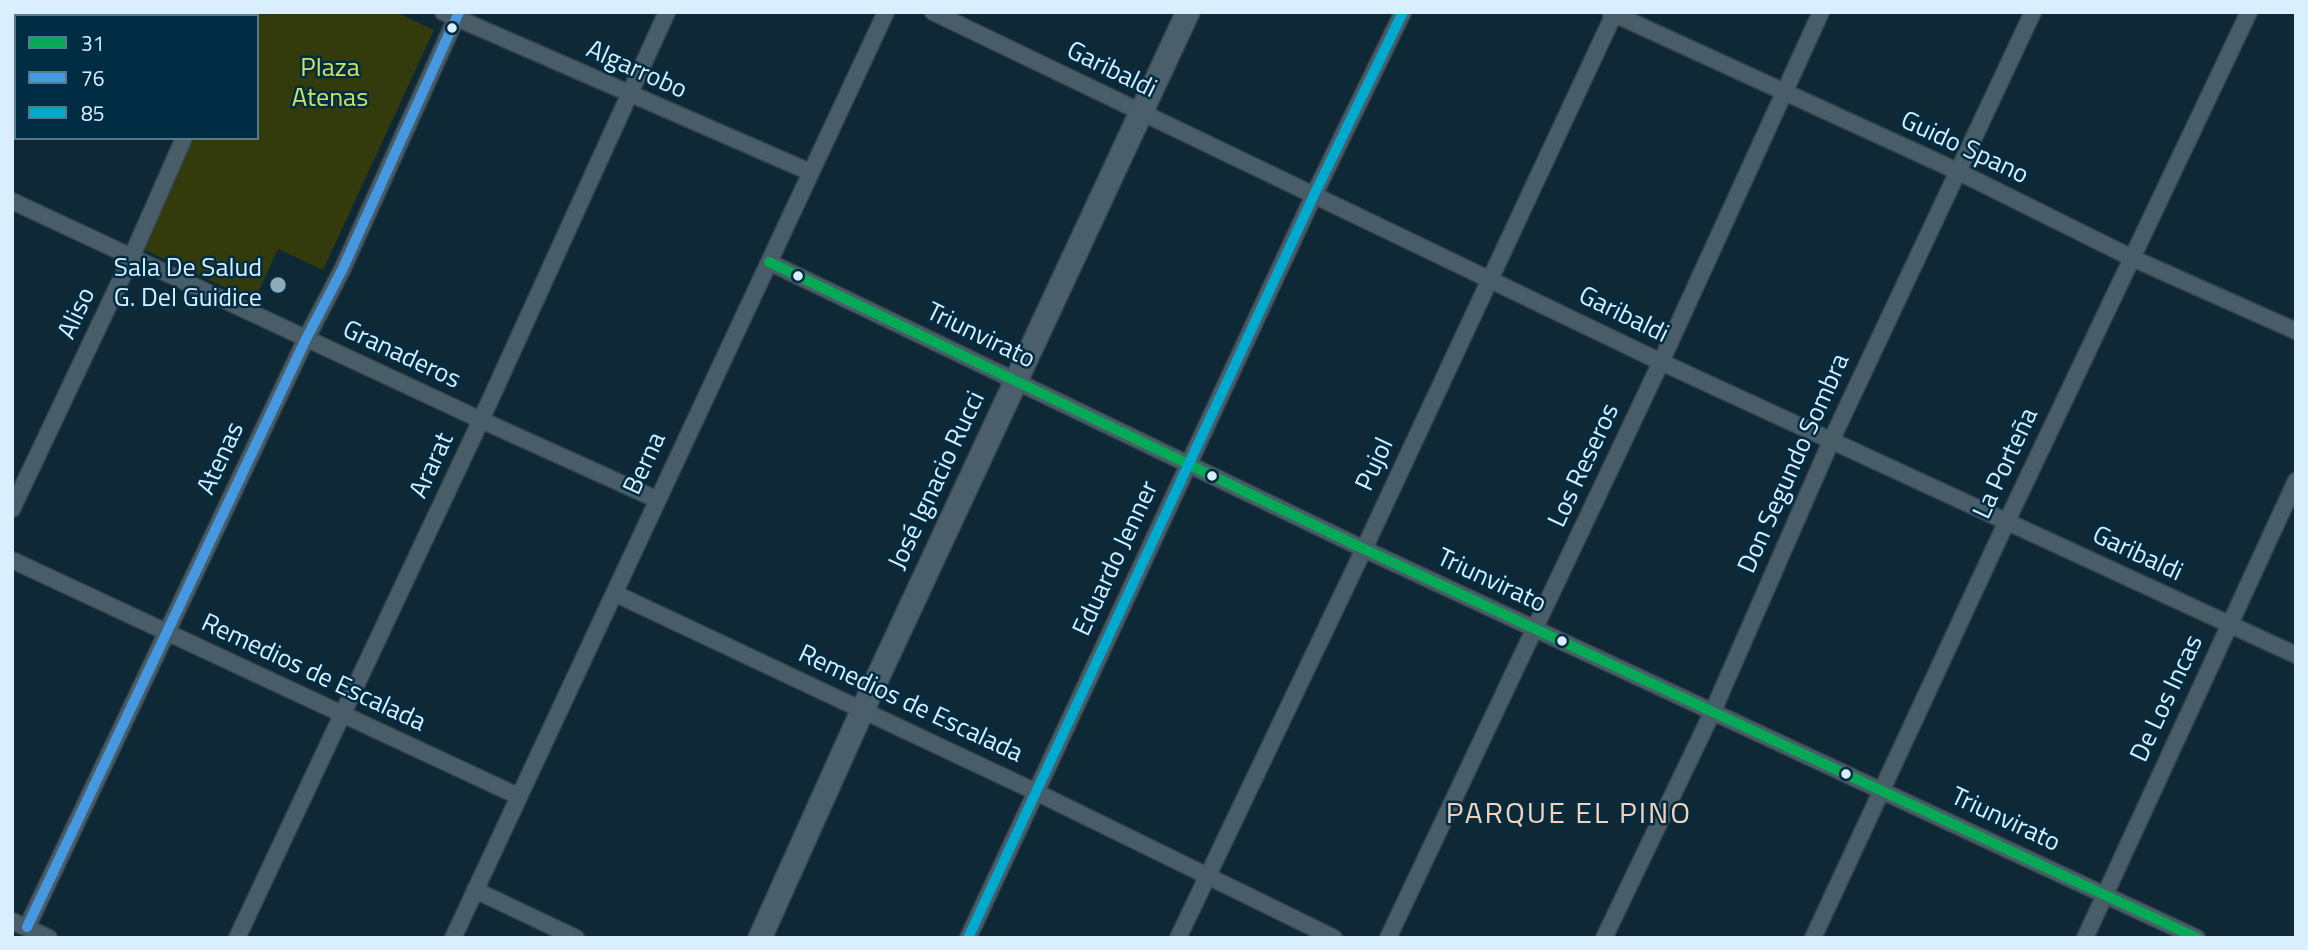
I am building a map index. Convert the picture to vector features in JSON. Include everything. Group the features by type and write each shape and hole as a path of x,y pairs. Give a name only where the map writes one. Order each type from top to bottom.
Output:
{"street":[{"name":"Ararat","path":"237,938 481,420 667,12"},
{"name":"Berna","path":"453,938 886,12"},
{"name":"Garibaldi","path":"933,12 1661,362 2296,655"},
{"name":"José Ignacio Rucci","path":"760,938 863,709 1188,12"},
{"name":"Eduardo Jenner","path":"968,938 1314,195 1403,12"},
{"name":"Los Reseros","path":"1388,938 1661,362 1821,12"},
{"name":"Don Segundo Sombra","path":"1604,938 1713,712 1832,439 2033,12"},
{"name":"La Porteña","path":"1813,938 2007,521 2249,12"},
{"name":"Guido Spano","path":"1613,13 1957,171 2132,258 2296,331"},
{"name":"Pujol","path":"1178,938 1364,549 1613,13"},
{"name":"Algarrobo","path":"453,14 628,94 810,172"},
{"name":"Atenas","path":"20,924 166,633 306,339 343,268 453,14"},
{"name":"Aliso","path":"12,509 132,256 183,140"},
{"name":"Granaderos","path":"12,201 656,499"},
{"name":"Triunvirato","path":"769,262 1364,549 2197,938"},
{"name":"De Los Incas","path":"2085,938 2296,481"},
{"name":"Remedios de Escalada","path":"12,560 518,796"},
{"name":"Remedios de Escalada","path":"614,593 863,709 1334,938"},
{"path":"475,890 576,938"},
{"path":"20,924 49,938"}],"green space":[{"name":"Plaza Atenas","path":"396,12 434,30 323,270 278,249 254,301 143,249 193,140 259,140 259,14 251,14"}],"transit line":[{"name":"76","path":"27,927 306,339 343,268 459,12"},
{"name":"85","path":"968,938 1314,195 1403,12"},
{"name":"31","path":"769,262 1364,549 2197,938"}],"place":[{"name":"Sala De Salud G. Del Guidice","path":"278,285"}],"district":[{"name":"PARQUE EL PINO","path":"1569,816"}]}
